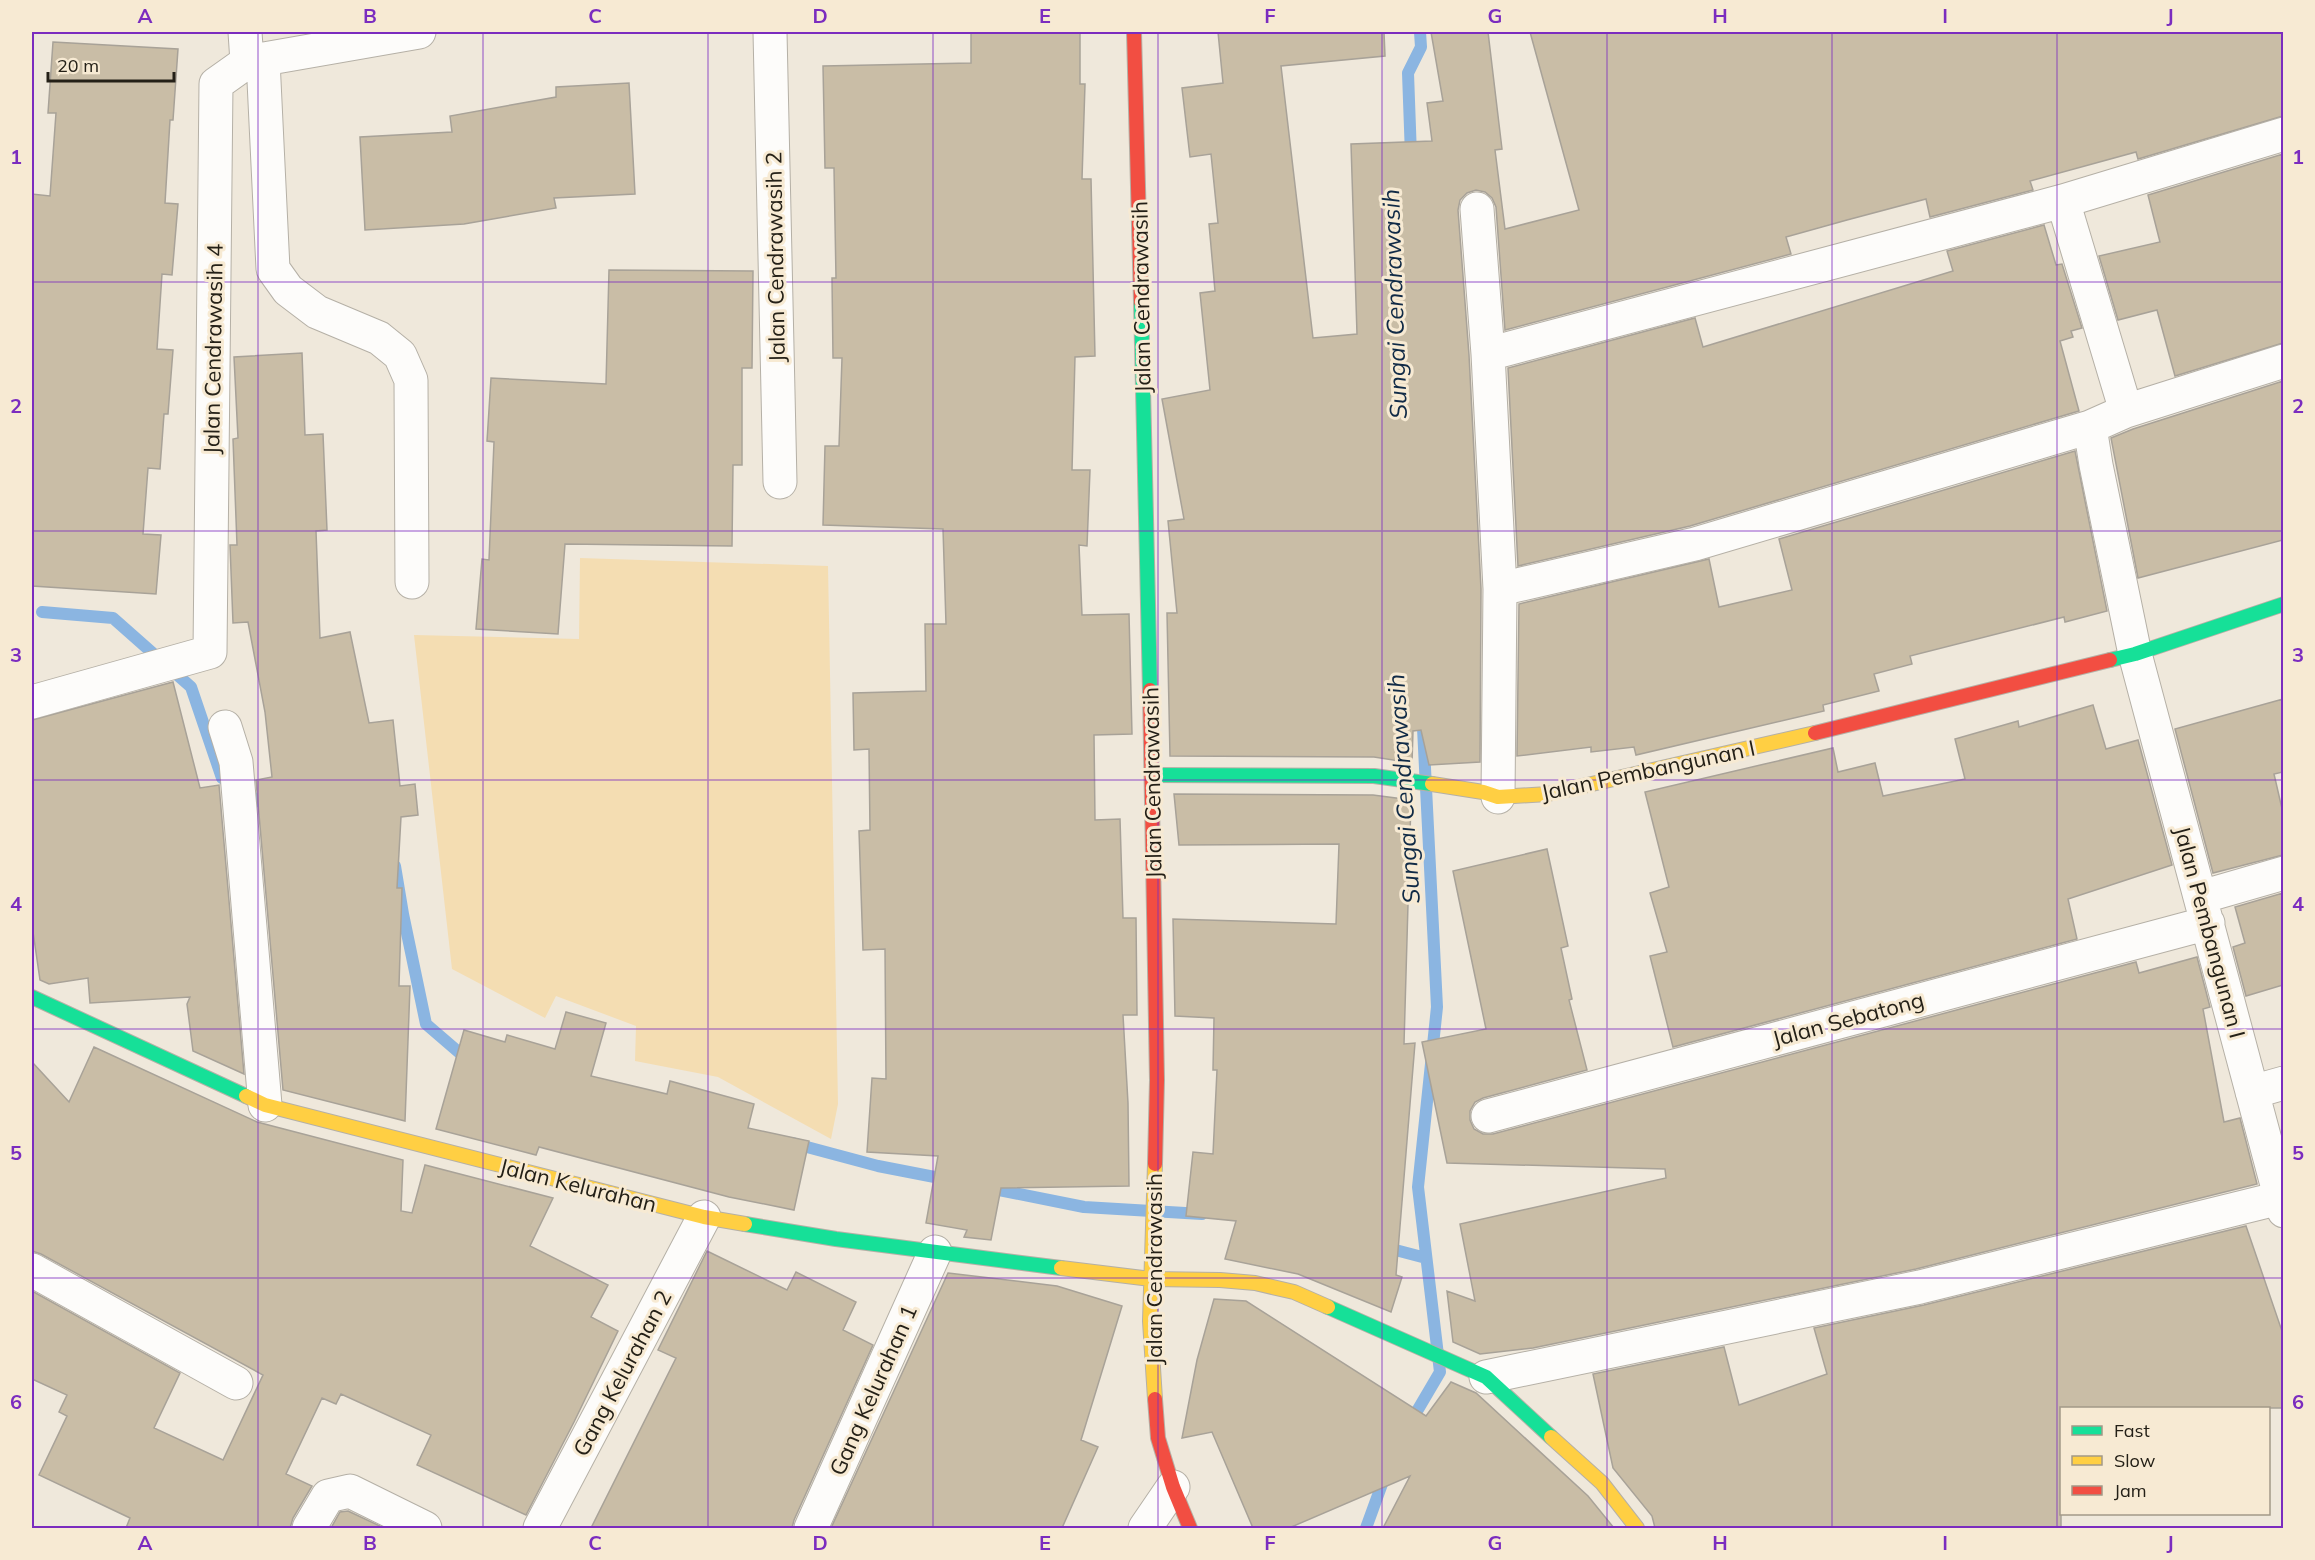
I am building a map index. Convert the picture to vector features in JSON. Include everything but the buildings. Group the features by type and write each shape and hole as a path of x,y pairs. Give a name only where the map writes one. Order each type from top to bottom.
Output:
{"street":[{"path":"412,582 411,380 400,355 379,338 317,312 288,290 273,269 251,51 419,32"},
{"name":"Jalan Cendrawasih 2","path":"770,32 780,482"},
{"name":"Jalan Cendrawasih","path":"1134,32 1157,1080 1150,1321 1158,1438 1173,1486 1190,1528"},
{"name":"Jalan Cendrawasih 4","path":"32,702 210,652 216,84 251,51"},
{"path":"1488,354 2063,201 2283,134"},
{"path":"2063,201 2126,411"},
{"path":"1477,209 1488,354 1500,589 1490,795"},
{"path":"1500,589 1695,544 2090,428 2126,411 2283,361"},
{"path":"2090,428 2135,654"},
{"name":"Jalan Pembangunan I","path":"1152,775 1374,776 1490,795 1548,794 1741,751 2135,654 2283,604"},
{"name":"Jalan Pembangunan I","path":"2135,654 2282,1205"},
{"path":"225,727 236,762 265,1105"},
{"name":"Jalan Sebatong","path":"1488,1116 2205,910 2283,873"},
{"name":"Jalan Kelurahan","path":"32,997 265,1105 704,1217 836,1239 934,1252 1151,1279 1220,1280 1265,1285 1294,1292 1476,1373 1602,1483 1638,1528"},
{"path":"2252,1092 2283,1083"},
{"path":"1476,1373 1920,1287 2282,1205"},
{"name":"Gang Kelurahan 2","path":"540,1528 704,1217"},
{"name":"Gang Kelurahan 1","path":"811,1528 934,1252"},
{"path":"32,1270 236,1383"},
{"path":"1145,1528 1173,1486"},
{"path":"309,1528 328,1496 350,1491 425,1528"}],"shaded area":[{"path":"580,558 828,566 838,1104 831,1139 718,1077 635,1061 636,1026 556,996 545,1018 452,969 414,635 579,639"}],"waterway":[{"name":"Sungai Cendrawasih","path":"1411,156 1408,73 1421,47 1420,32"},
{"path":"42,612 113,618 191,687 222,778 270,808"},
{"name":"Sungai Cendrawasih","path":"1410,1423 1440,1372 1418,1187 1437,1007 1423,728"},
{"path":"395,866 426,1024 462,1055 471,1057"},
{"path":"792,1143 878,1166 950,1180"},
{"path":"984,1187 1084,1207 1202,1214"},
{"path":"1384,1247 1426,1258"},
{"name":"Sungai Cendrawasih","path":"1366,1528 1386,1473"}],"traffic: fast":[{"path":"1141,302 1150,690"},
{"path":"2110,660 2135,654 2284,604"},
{"path":"1152,775 1374,776 1432,784"},
{"path":"32,997 246,1096"},
{"path":"745,1224 836,1239 1061,1268"},
{"path":"1328,1307 1486,1377 1551,1437"}],"traffic: slow":[{"path":"1432,784 1483,792 1498,797 1548,794 1815,733"},
{"path":"246,1096 265,1105 704,1217 745,1224"},
{"path":"1155,1164 1150,1321 1155,1399"},
{"path":"1061,1268 1151,1279 1255,1283 1294,1292 1328,1307"},
{"path":"1551,1437 1602,1483 1637,1528"}],"traffic: jam":[{"path":"1134,32 1141,302"},
{"path":"1815,733 2110,660"},
{"path":"1150,690 1157,1080 1155,1164"},
{"path":"1155,1399 1158,1438 1173,1487 1190,1528"}]}
